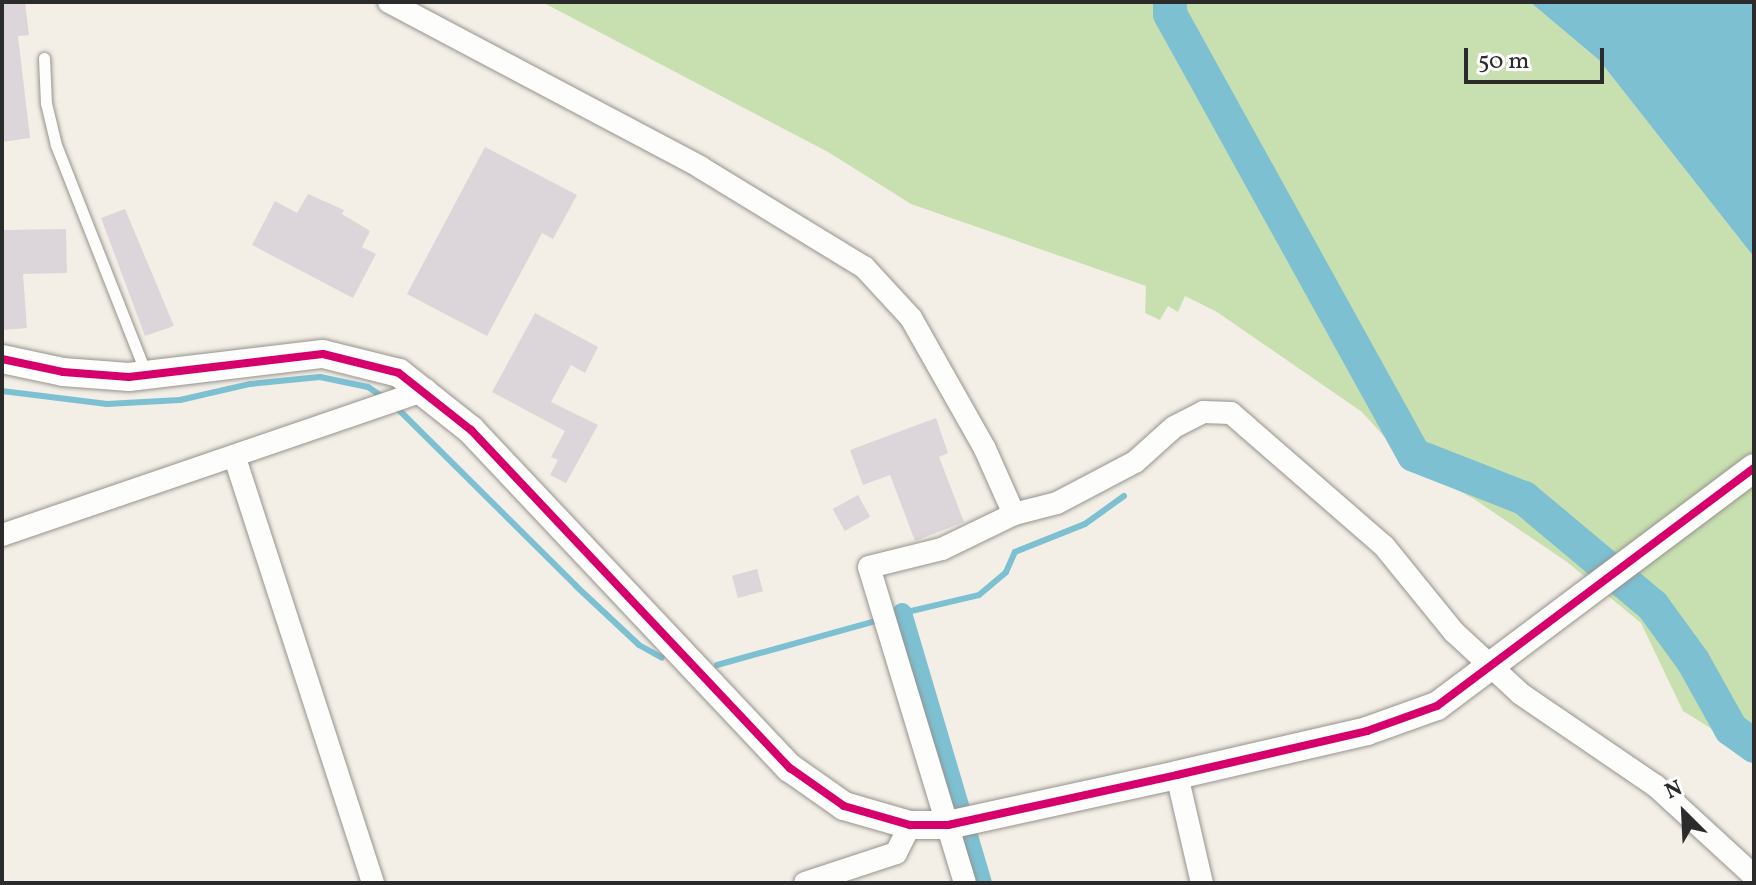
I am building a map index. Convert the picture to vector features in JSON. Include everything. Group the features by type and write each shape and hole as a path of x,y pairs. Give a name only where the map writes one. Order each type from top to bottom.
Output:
{"street":[{"path":"389,2 700,167 864,267 911,318 985,449 1014,514"},
{"path":"2,359 91,376 147,375 323,354 384,366 403,400 471,430 790,768 844,806 910,825 961,822 1177,775 1404,719 1437,706 1493,668 1754,468"},
{"path":"2,535 403,400"},
{"path":"965,883 961,822 869,567 942,549 1014,514 1057,503 1135,462 1174,427 1203,412 1231,413 1384,546 1454,632 1521,694 1656,786 1754,876"},
{"path":"235,458 373,883"},
{"path":"1177,775 1202,883"},
{"path":"805,883 896,853 910,825"}],"lane":[{"path":"44,58 46,103 56,145 147,375"}],"green space":[{"path":"542,2 1530,2 1599,60 1754,257 1754,755 1683,711 1641,623 1567,562 1474,499 1408,463 1362,412 1217,312 1185,296 1178,312 1168,306 1160,320 1145,313 1146,286 911,204 828,152"}],"water":[{"path":"1530,2 1754,2 1754,257 1599,60"}],"building":[{"path":"2,2 25,2 29,35 18,36 30,138 2,142"},
{"path":"485,147 577,195 553,239 542,233 487,336 407,294"},
{"path":"308,194 344,210 342,214 370,231 362,247 376,254 353,298 252,245 275,201 297,213"},
{"path":"125,209 174,326 145,336 101,218"},
{"path":"66,229 67,273 23,274 27,328 2,330 2,230"},
{"path":"535,313 598,347 585,373 571,365 551,402 598,425 566,483 550,475 558,460 551,457 565,431 492,392"},
{"path":"936,418 948,453 939,457 964,522 915,541 890,475 863,485 850,450"},
{"path":"858,495 870,517 845,531 833,509"},
{"path":"757,569 763,591 738,598 732,576"}],"waterway":[{"path":"1170,2 1170,14 1414,455 1524,498 1653,606 1693,661 1731,729 1754,746"},
{"path":"2,391 107,404 180,400 250,384 320,377 368,387 383,397"},
{"path":"395,406 576,586 639,645 662,658"},
{"path":"890,616 979,595 1006,572 1015,552 1085,524 1124,496"},
{"path":"902,613 982,883"},
{"path":"717,665 879,620"}],"cycle path":[{"path":"2,359 63,372 129,377 323,354 399,373 471,430 790,768 844,806 910,825 948,825 1177,775 1367,731 1437,706 1754,468"}]}
